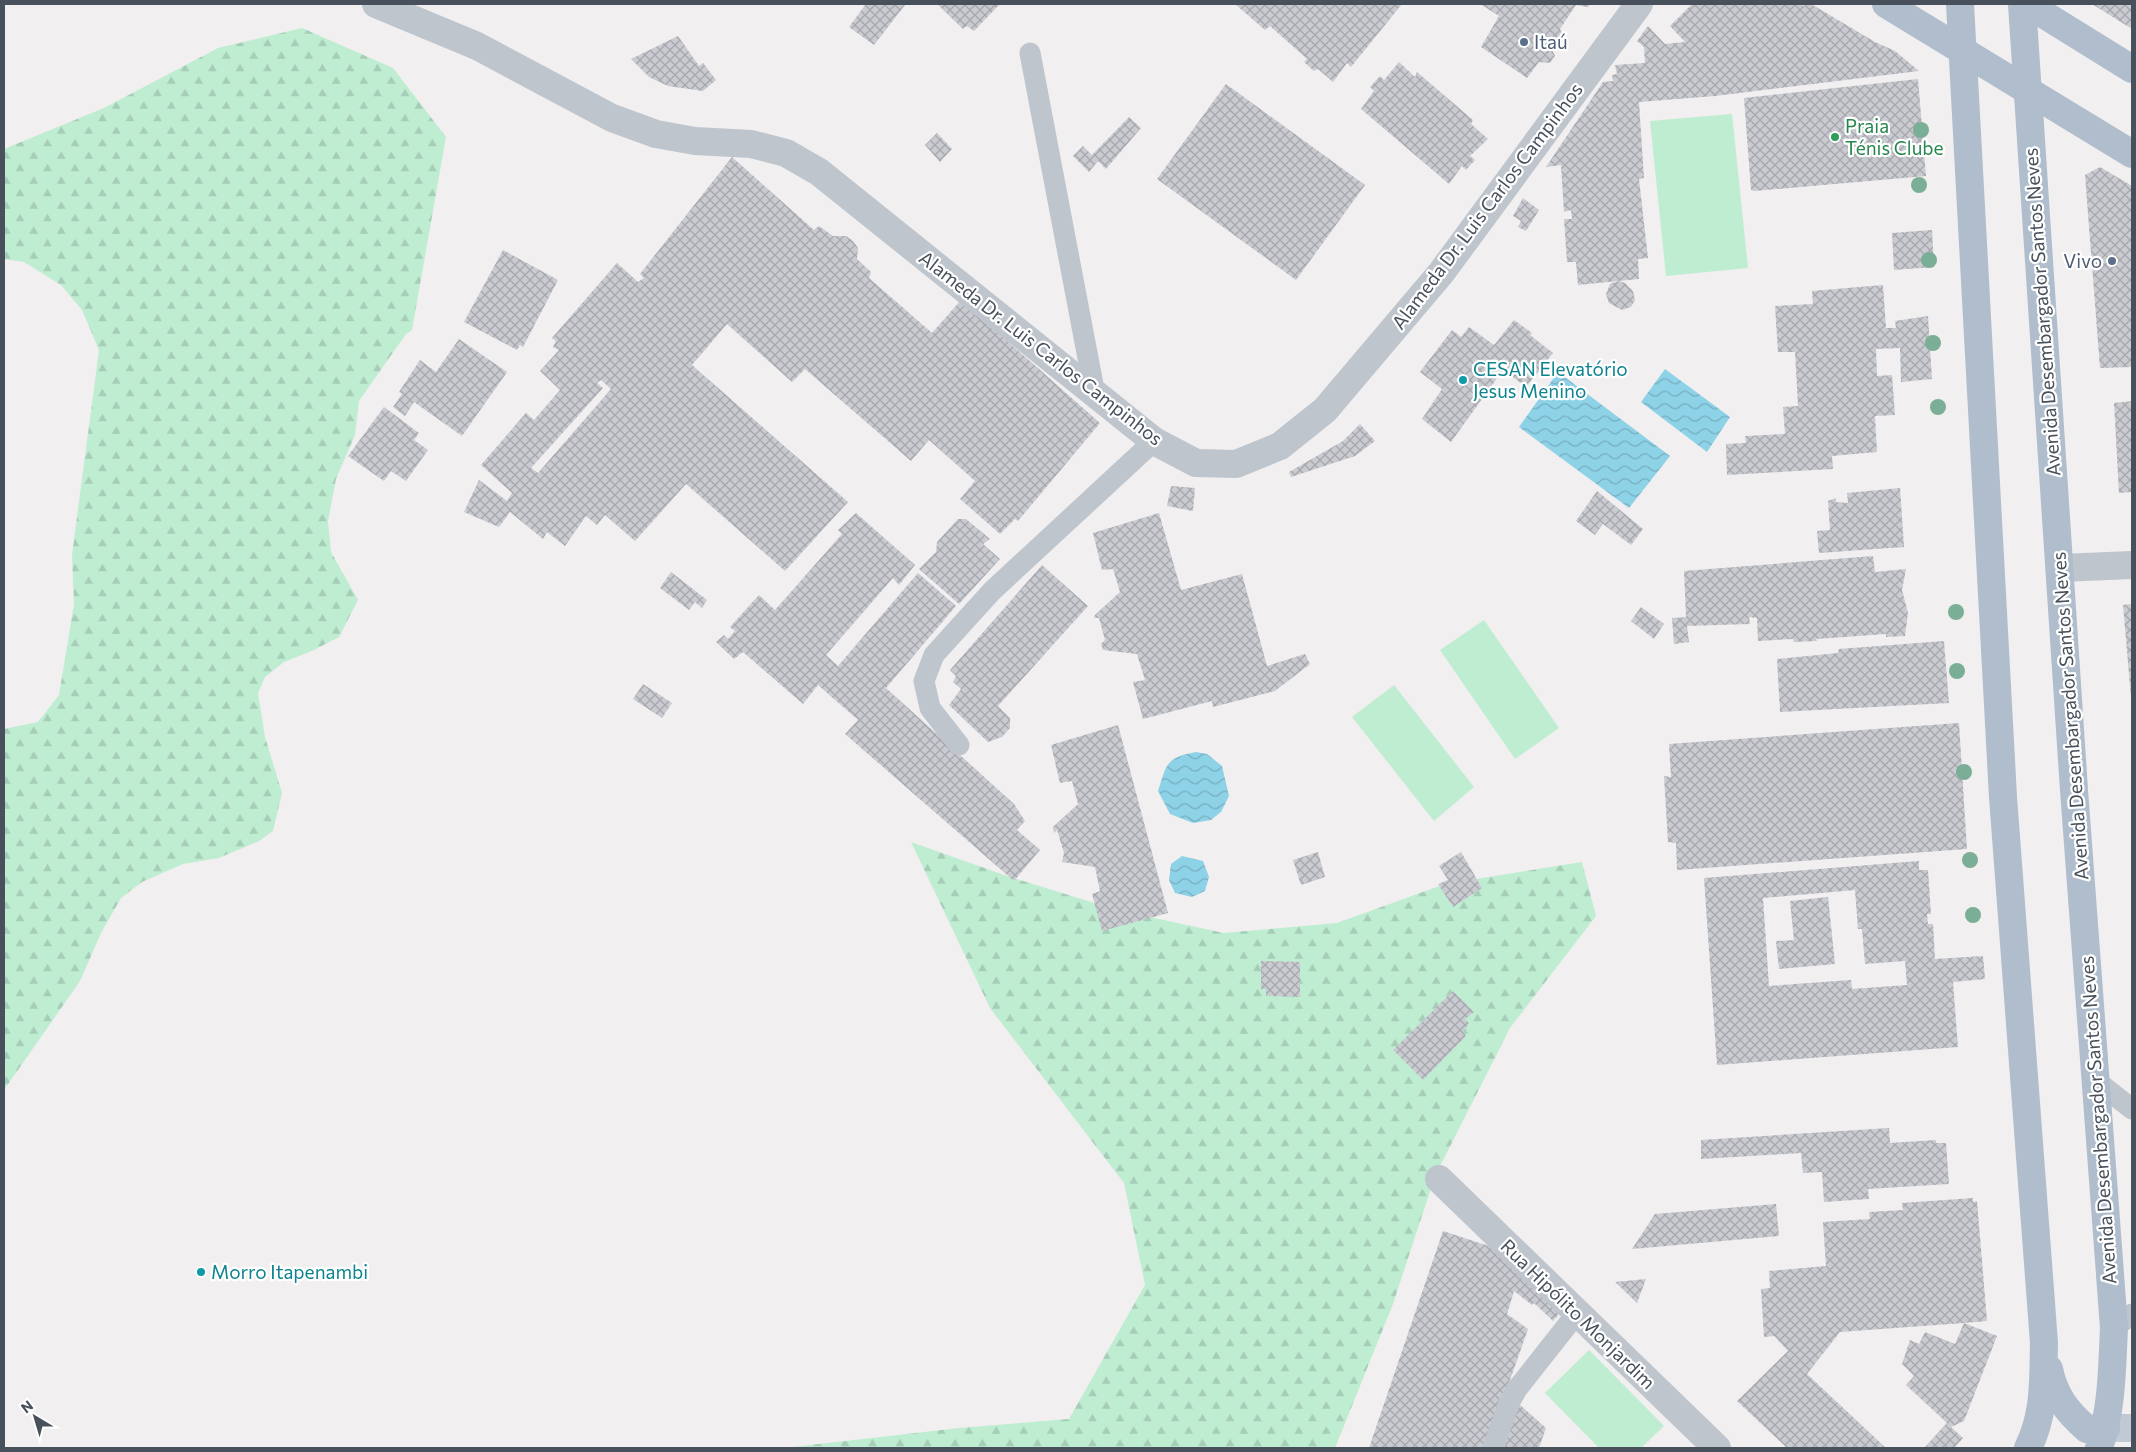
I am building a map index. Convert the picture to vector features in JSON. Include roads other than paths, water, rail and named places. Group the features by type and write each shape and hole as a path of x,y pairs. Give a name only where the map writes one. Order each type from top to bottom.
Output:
{"main road":[{"path":"1886,4 2132,154"},
{"path":"1960,4 2003,797 2044,1343 2042,1408 2028,1448"},
{"name":"Avenida Desembargador Santos Neves","path":"2022,4 2094,1080 2123,1321 2111,1397 2102,1438"},
{"path":"2028,4 2132,69"},
{"path":"2044,1343 2051,1378 2059,1400 2071,1416 2102,1438 2132,1428"}],"street":[{"name":"Alameda Dr. Luis Carlos Campinhos","path":"376,4 477,46 612,118 656,134 695,141 751,144 786,153 819,172 1154,441 1196,463 1236,464 1280,446 1325,410 1440,273 1639,4"},
{"path":"2060,568 2132,565"},
{"name":"Rua Hipólito Monjardim","path":"1439,1179 1717,1448"}],"lane":[{"path":"1030,53 1096,395"},
{"path":"959,745 930,708 924,681 934,655 992,591 1154,441"},
{"path":"2094,1080 2132,1109"},
{"path":"1493,1448 1516,1389 1577,1313"}],"water":[{"path":"1665,369 1730,417 1707,452 1641,402"},
{"path":"1558,372 1670,456 1629,508 1519,427"},
{"path":"1196,752 1207,754 1222,766 1229,796 1221,812 1211,820 1193,823 1170,814 1158,791 1163,774 1169,764 1178,757"},
{"path":"1182,856 1203,861 1209,877 1205,891 1192,897 1175,893 1169,880 1171,864"}],"place":[{"name":"Itaú","path":"1524,42"},
{"name":"Praia Ténis Clube","path":"1835,137"},
{"name":"Vivo","path":"2112,261"},
{"name":"CESAN Elevatório Jesus Menino","path":"1463,380"},
{"name":"Morro Itapenambi","path":"201,1272"}]}
